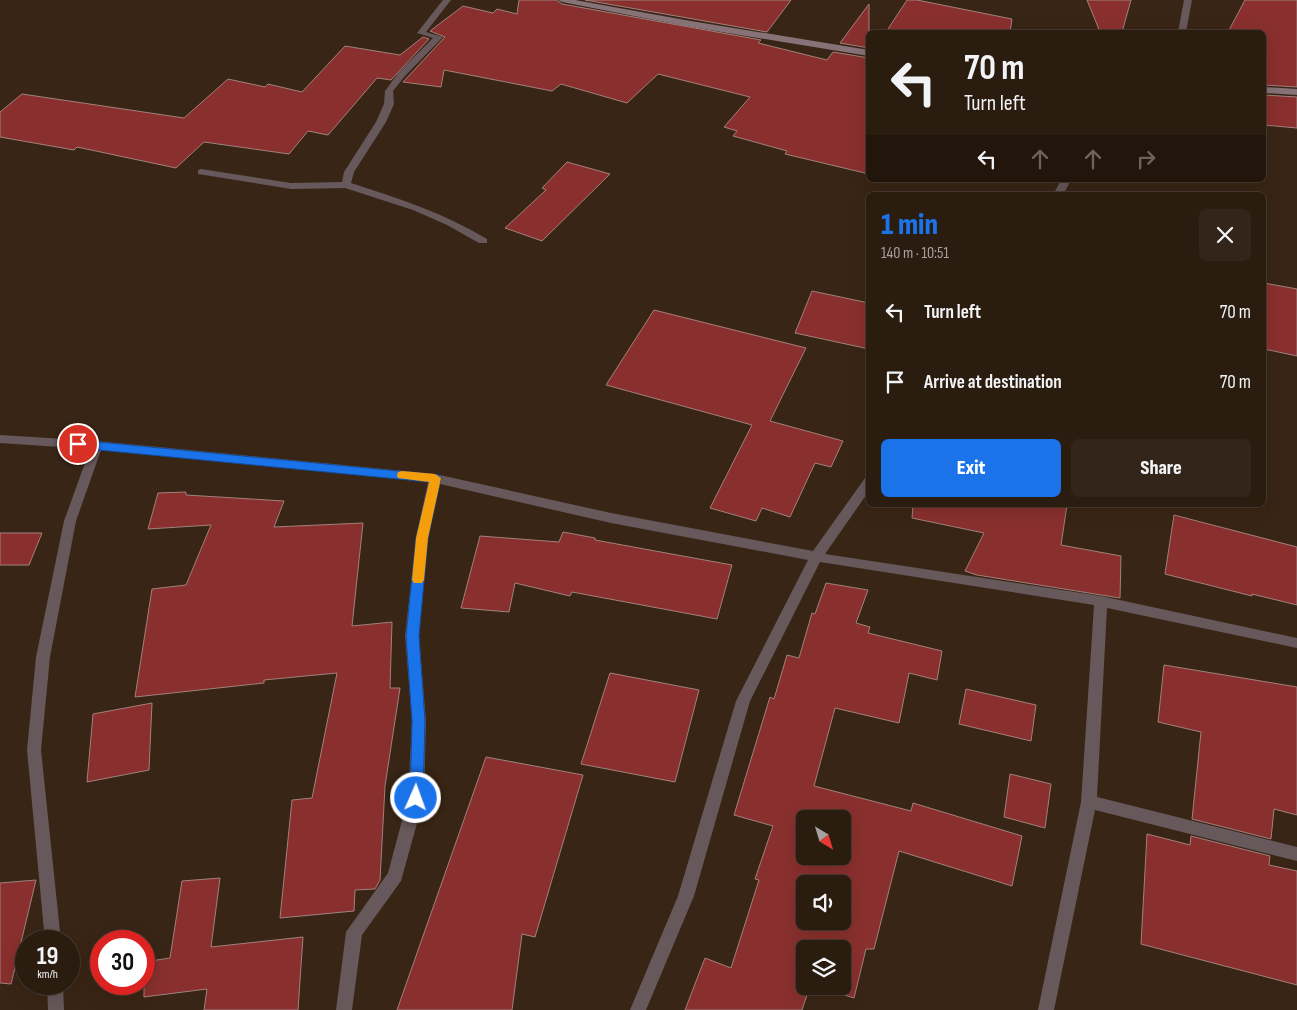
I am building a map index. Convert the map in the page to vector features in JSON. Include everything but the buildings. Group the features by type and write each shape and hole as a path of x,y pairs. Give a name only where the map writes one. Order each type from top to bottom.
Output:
{"main road":[{"path":"562,0 686,23 866,53"},
{"path":"1266,90 1297,92"}],"street":[{"path":"346,185 350,172 381,122 389,104 389,91 402,74 439,37 421,33 447,0"},
{"path":"1182,30 1188,0"},
{"path":"201,172 308,188 328,188 346,185 420,210 466,229 482,241"},
{"path":"0,439 97,445 435,478 611,518 816,557 1101,601 1297,643"},
{"path":"52,930 34,750 43,657 70,521 97,445"},
{"path":"344,1010 354,932 395,876 416,798 419,721 412,636 422,538 435,478"},
{"path":"638,1010 686,896 743,701 816,557 866,485"},
{"path":"1046,1010 1089,802 1101,601"},
{"path":"1089,802 1297,854"},
{"path":"55,995 56,1010"}],"slow traffic":[{"path":"402,475 435,478 422,538 418,580"}],"route":[{"path":"78,444 435,478 422,538 412,636 419,721 416,798"}]}
